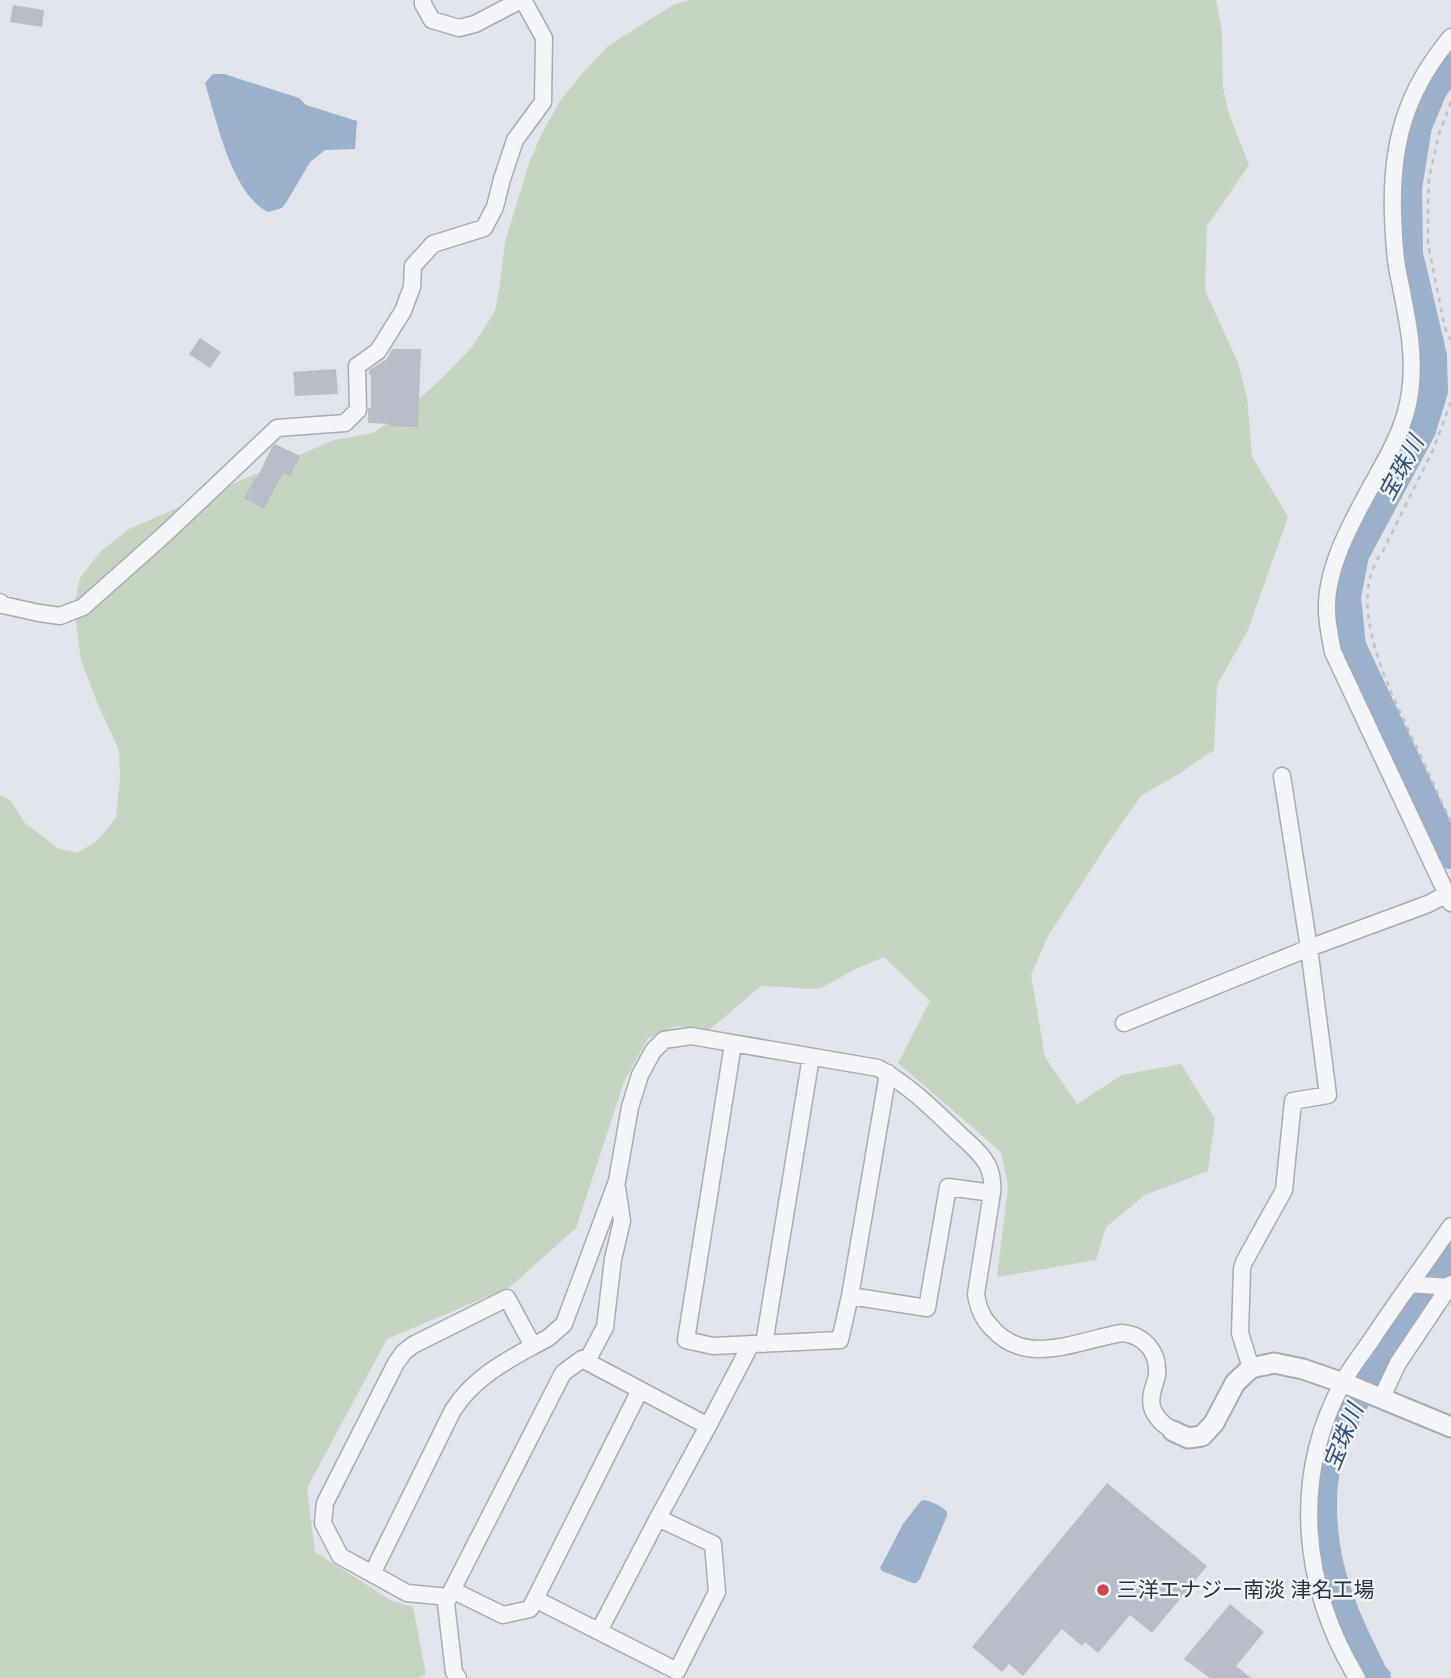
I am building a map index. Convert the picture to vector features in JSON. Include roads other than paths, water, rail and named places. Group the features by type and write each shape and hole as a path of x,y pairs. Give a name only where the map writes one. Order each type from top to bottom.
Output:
{"street":[{"path":"0,602 3,605 60,616 83,607 277,428 345,423 358,410 357,366 378,351 403,311 412,286 413,266 433,243 484,228 495,207 515,140 543,102 544,38 522,0 459,28 432,20 423,0"},
{"path":"1124,1023 1310,948 1450,896 1333,652 1327,605 1328,587 1335,561 1406,416 1413,361 1410,327 1394,246 1393,178 1398,137 1409,105 1423,76 1451,37"},
{"path":"1251,1368 1240,1333 1242,1269 1284,1191 1293,1101 1328,1095 1310,948 1282,776"},
{"path":"372,1574 459,1400 484,1376 548,1338 569,1316 617,1181 630,1107 640,1074 653,1051 664,1040 678,1037 878,1068 918,1096 983,1158 991,1175 992,1193 976,1294 984,1320 1001,1339 1032,1350 1122,1334 1141,1339 1148,1345 1157,1363 1151,1400 1153,1411 1163,1425 1173,1431 1188,1438 1202,1436 1214,1423 1235,1383 1251,1368 1274,1363 1303,1369 1345,1384 1451,1427"},
{"path":"733,1044 686,1340 713,1346 840,1340 850,1296 887,1073"},
{"path":"599,1631 708,1426 757,1344 811,1057"},
{"path":"587,1361 605,1327 613,1259 622,1220 617,1181"},
{"path":"850,1296 927,1308 948,1187 992,1193"},
{"path":"1357,1678 1345,1658 1322,1604 1310,1548 1308,1517 1319,1440 1345,1384 1451,1226"},
{"path":"1410,1284 1450,1285"},
{"path":"1378,1398 1450,1285"},
{"path":"533,1346 507,1298 404,1352 325,1503 323,1523 340,1556 407,1593 451,1594 503,1615 530,1609 640,1390"},
{"path":"458,1678 454,1671 446,1603 562,1373 582,1359 708,1426"},
{"path":"535,1599 677,1671 717,1592 713,1544 658,1518"}],"water":[{"path":"213,74 224,74 299,98 306,105 357,121 355,149 325,150 310,162 282,208 268,212 255,203 244,189 227,155 205,83"},
{"path":"923,1500 942,1508 947,1512 947,1516 920,1579 913,1583 880,1568 903,1524"}],"waterway":[{"name":"宝珠川","path":"1451,65 1433,90 1418,126 1408,188 1409,254 1433,356 1434,391 1422,430 1355,555 1347,597 1352,646 1451,855"},
{"name":"宝珠川","path":"1377,1678 1349,1622 1330,1566 1323,1516 1325,1477 1334,1444 1359,1394 1451,1255"}],"place":[{"name":"三洋エナジー南淡 津名工場","path":"1103,1590"}]}
